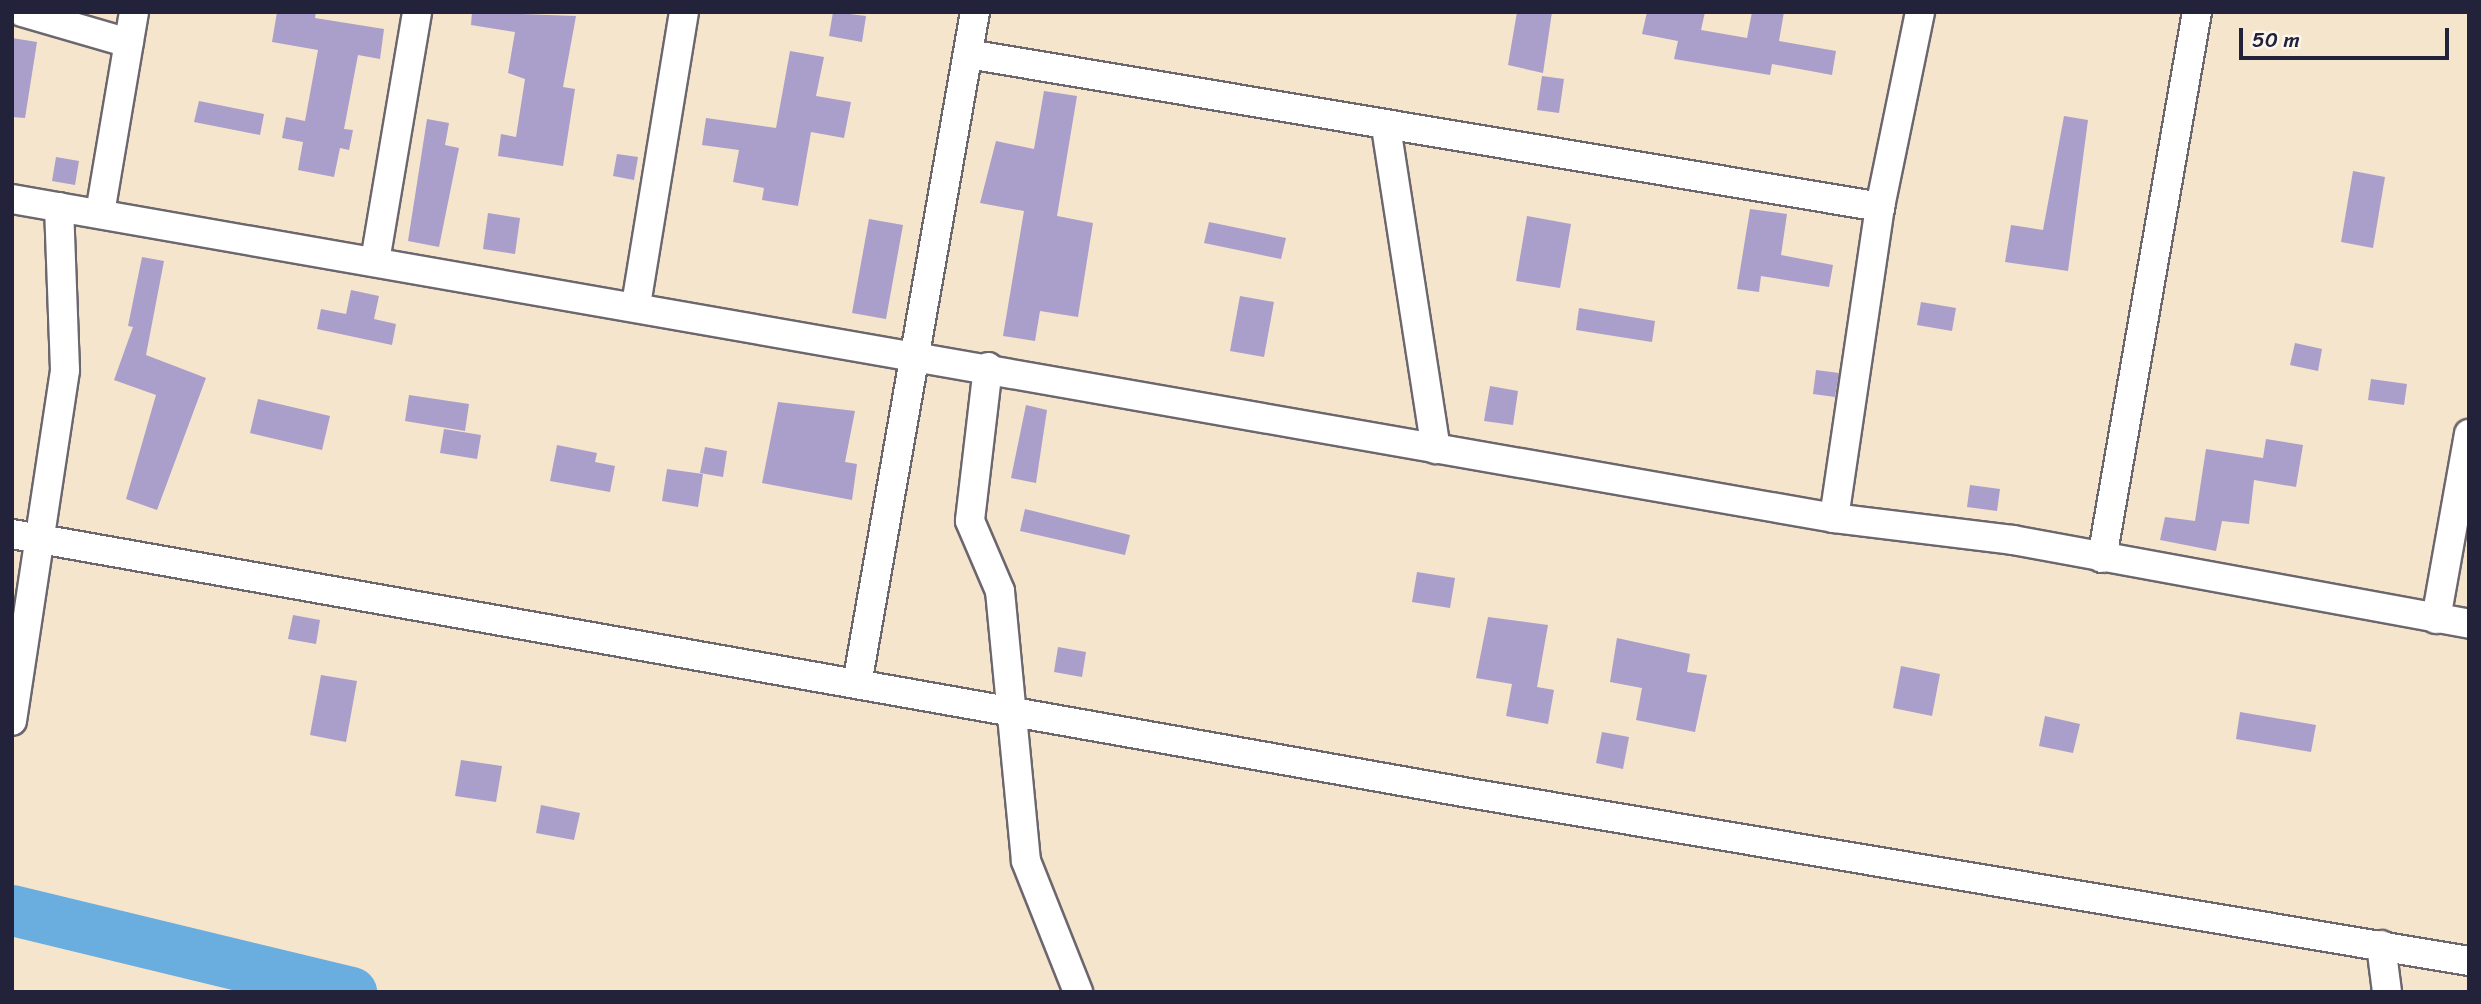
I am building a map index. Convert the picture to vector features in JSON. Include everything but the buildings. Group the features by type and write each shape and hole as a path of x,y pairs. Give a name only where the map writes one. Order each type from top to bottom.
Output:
{"street":[{"path":"22,12 128,43"},
{"path":"100,213 134,12"},
{"path":"376,261 417,12"},
{"path":"636,305 684,12"},
{"path":"857,684 975,12"},
{"path":"1834,518 1880,207 1920,12"},
{"path":"2102,558 2197,12"},
{"path":"968,54 1386,127 1880,207"},
{"path":"1386,127 1436,449"},
{"path":"12,199 636,305 1834,518 2102,558 2469,624"},
{"path":"12,721 42,539 65,370 59,207"},
{"path":"988,367 970,521 1000,591 1026,861 1078,992"},
{"path":"2436,619 2469,434"},
{"path":"12,534 1010,712 2469,961"},
{"path":"2381,945 2387,992"}],"waterway":[{"path":"12,910 351,992"}]}
